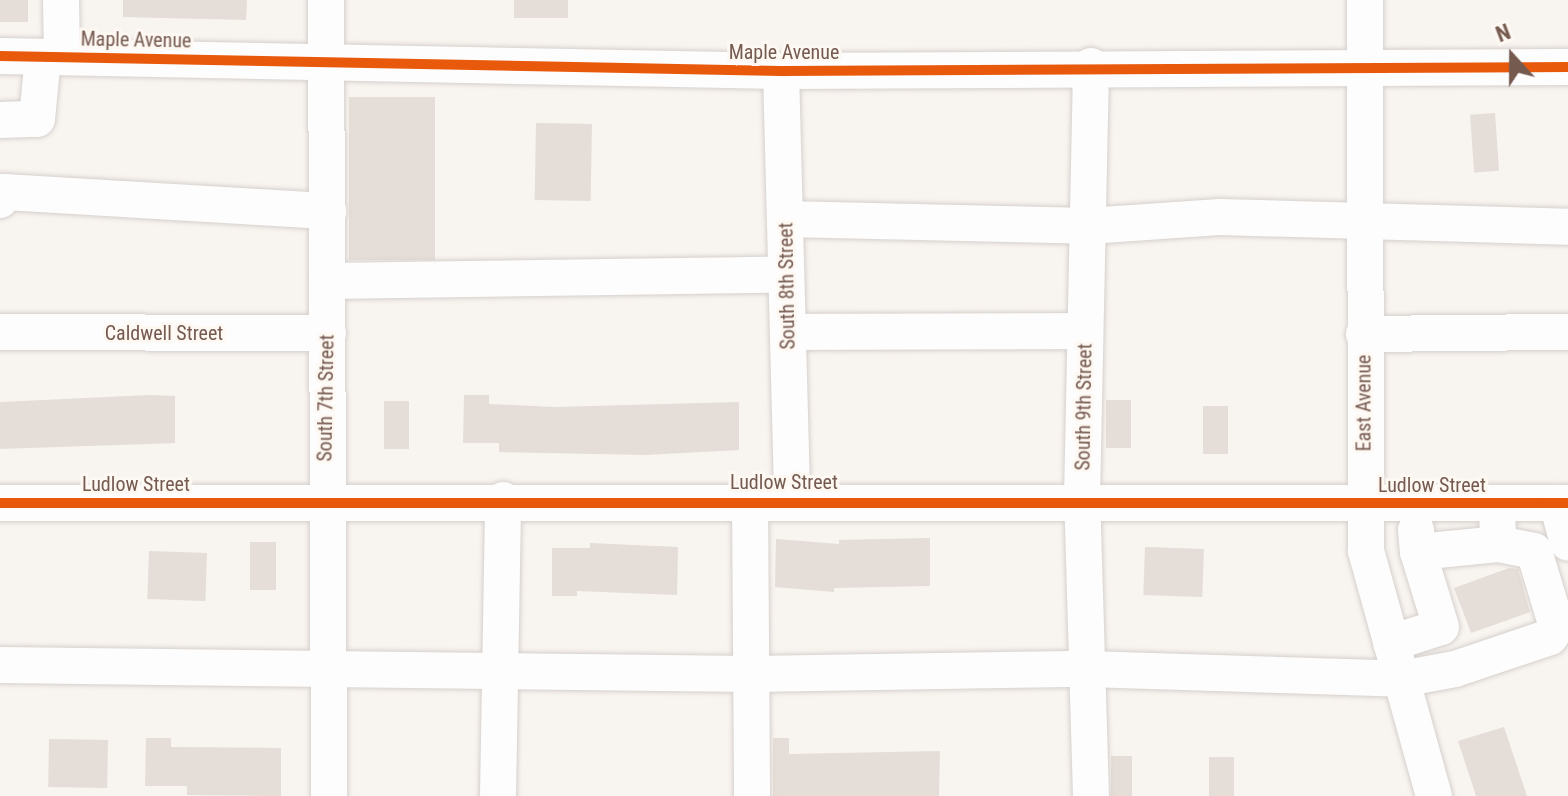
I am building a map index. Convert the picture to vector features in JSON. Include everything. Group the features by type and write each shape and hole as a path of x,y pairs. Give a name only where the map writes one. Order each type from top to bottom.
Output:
{"street":[{"path":"0,120 37,119 53,57 61,0"},
{"name":"South 7th Street","path":"326,0 328,333 325,501 329,796"},
{"name":"East Avenue","path":"1365,0 1366,551 1434,796"},
{"name":"Maple Avenue","path":"0,56 325,59 781,71 1091,66 1365,69 1568,67"},
{"name":"South 9th Street","path":"1091,66 1082,499 1091,796"},
{"name":"South 8th Street","path":"781,71 792,500"},
{"path":"0,200 4,192 328,211"},
{"path":"785,219 1088,226 1220,217 1568,227"},
{"path":"328,281 786,275"},
{"path":"788,332 1085,331"},
{"name":"Caldwell Street","path":"0,332 328,333"},
{"path":"1364,334 1568,332"},
{"path":"750,499 752,796"},
{"name":"Ludlow Street","path":"0,503 750,499 1562,503"},
{"path":"498,796 503,670 503,500"},
{"path":"1414,503 1418,552 1455,669"},
{"path":"1497,503 1498,544"},
{"path":"1562,503 1568,543"},
{"path":"0,665 751,674 1087,669 1401,679 1455,669 1550,637 1557,627 1534,551 1498,544 1418,552"},
{"path":"1391,643 1441,627"}],"building":[{"path":"0,0 28,0 28,22 0,22"},
{"path":"123,0 247,0 246,20 123,17"},
{"path":"514,0 568,0 568,18 514,18"},
{"path":"349,97 435,97 435,260 349,260"},
{"path":"1495,113 1499,171 1474,173 1470,115"},
{"path":"536,123 592,124 591,201 535,200"},
{"path":"464,395 489,395 489,404 555,407 739,402 739,450 645,455 499,452 499,443 463,443"},
{"path":"175,396 175,443 0,449 0,402"},
{"path":"1106,400 1131,400 1131,448 1106,448"},
{"path":"384,401 409,401 409,449 384,449"},
{"path":"1203,406 1228,406 1228,454 1203,454"},
{"path":"930,538 930,586 834,588 834,592 775,587 776,539 839,544 839,540"},
{"path":"250,542 276,542 276,590 250,590"},
{"path":"590,543 678,547 677,595 577,591 577,596 552,596 552,548 590,548"},
{"path":"1145,547 1204,549 1202,597 1143,595"},
{"path":"149,551 207,553 205,601 147,599"},
{"path":"1509,568 1518,569 1530,612 1471,633 1454,588"},
{"path":"1504,727 1527,796 1476,796 1458,741"},
{"path":"146,738 171,738 171,747 281,748 281,796 187,795 187,786 145,786"},
{"path":"773,738 789,738 789,754 940,751 939,796 773,796"},
{"path":"49,739 108,740 107,788 48,787"},
{"path":"1111,756 1132,756 1132,796 1111,796"},
{"path":"1209,757 1234,757 1234,796 1209,796"}],"cycle path":[{"path":"0,56 781,71 1568,67"},
{"path":"0,503 1568,503"}]}
